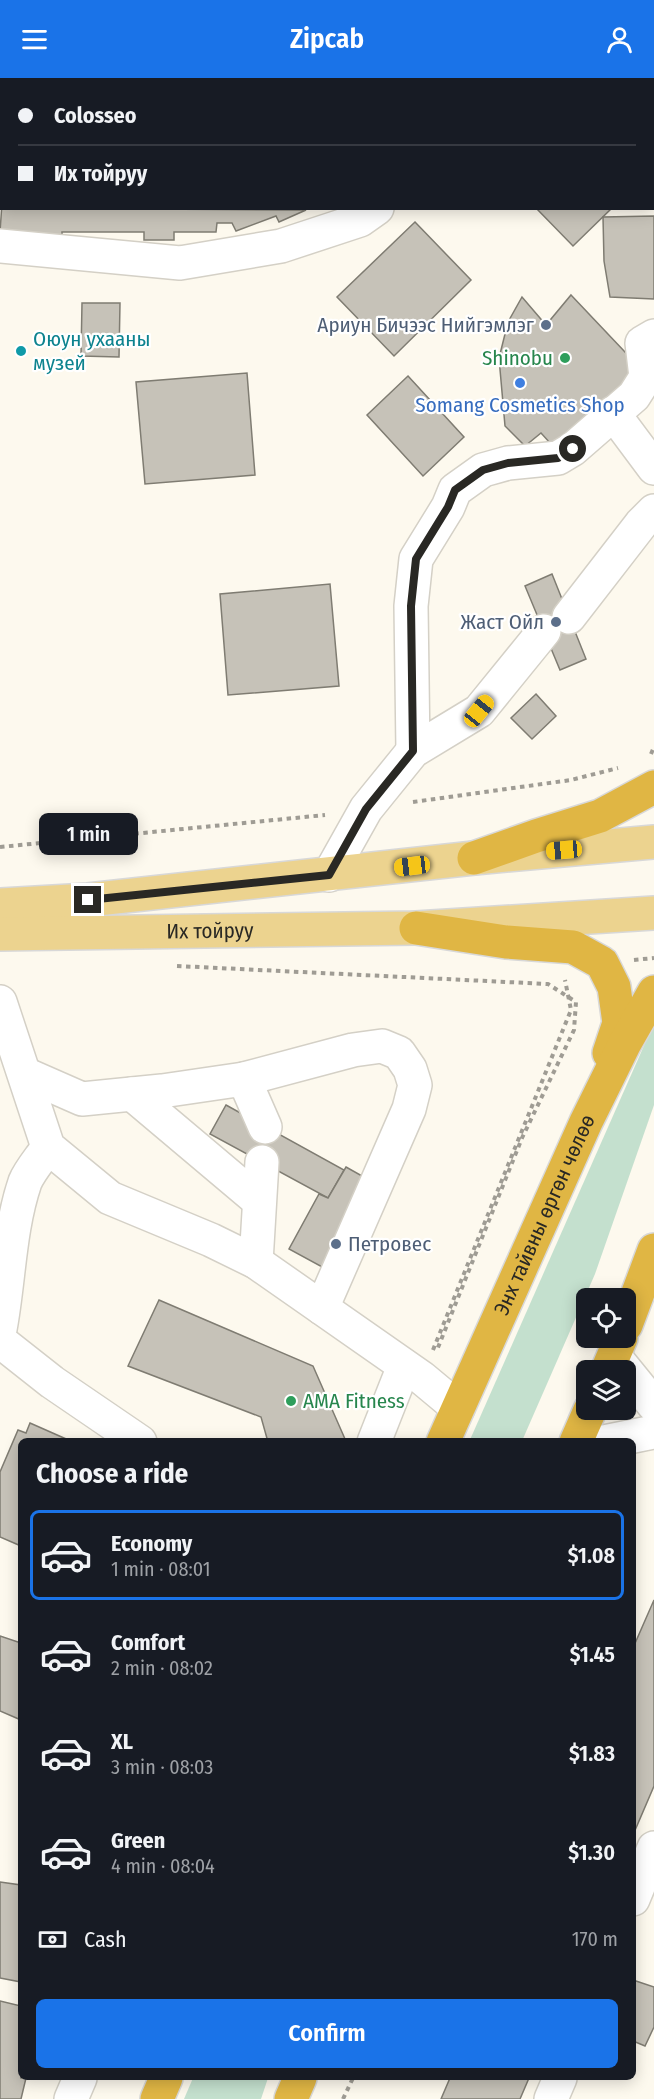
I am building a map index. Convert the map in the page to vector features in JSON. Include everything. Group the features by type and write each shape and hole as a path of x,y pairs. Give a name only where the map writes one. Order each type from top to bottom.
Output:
{"highway":[{"path":"474,858 600,816 654,787"},
{"path":"416,928 507,942 573,947 602,963 614,987 619,1023 586,1122"},
{"name":"Энх тайвны өргөн чөлөө","path":"445,1438 586,1122 625,1043 654,992"},
{"path":"636,1298 654,1250"},
{"path":"578,1438 586,1420"},
{"path":"157,2099 165,2080"},
{"path":"291,2099 299,2080"}],"main road":[{"name":"Их тойруу","path":"1,924 88,900 474,858 654,842"},
{"name":"Их тойруу","path":"1,924 416,928 654,913"}],"street":[{"path":"0,246 180,263 281,246 360,220 374,210"},
{"path":"413,751 411,606 416,559 448,507 455,490 483,470 508,463 558,458 573,449 634,396 646,377 642,343 654,336"},
{"path":"613,413 654,468"},
{"path":"329,875 366,809 413,751 479,711 654,511"},
{"path":"0,1002 48,1147 110,1198 211,1240 256,1262 415,1374 458,1408"},
{"path":"25,1074 82,1099 244,1080 353,1050 382,1046 399,1053 410,1069 415,1085 409,1109 322,1308"},
{"path":"244,1080 265,1127"},
{"path":"132,1094 259,1201"},
{"path":"0,1329 14,1227 26,1180 48,1147"},
{"path":"256,1262 262,1162"},
{"path":"0,1341 52,1382 134,1438"},
{"path":"614,1355 654,1405"},
{"path":"376,1438 415,1374"},
{"path":"624,1438 654,1432"},
{"path":"636,1892 654,1848"},
{"path":"71,2099 79,2080"},
{"path":"551,2099 559,2080"}],"path":[{"path":"651,754 654,747"},
{"path":"167,965 548,984 576,1002 574,1030 522,1138 415,1374"},
{"path":"344,2099 352,2080"}],"green space":[{"path":"654,1023 654,1105 595,1274 589,1288 576,1288 576,1317 523,1438 471,1438"},
{"path":"192,2080 267,2080 261,2099 184,2099"}],"building":[{"path":"2,210 306,210 279,222 276,216 236,231 232,223 217,223 216,232 174,232 174,240 144,240 144,232 62,232 62,238 33,238 33,232 0,232"},
{"path":"538,210 610,210 573,246"},
{"path":"654,216 654,299 610,297 604,261 603,217"},
{"path":"415,222 471,280 394,356 337,297"},
{"path":"571,295 643,371 561,455 541,433 525,446 505,426 499,358 508,322 522,297 546,325"},
{"path":"82,303 120,303 119,357 81,356"},
{"path":"247,373 255,475 145,484 136,382"},
{"path":"408,376 464,437 423,476 367,415"},
{"path":"552,574 586,659 560,670 525,586"},
{"path":"330,584 339,686 228,695 220,594"},
{"path":"536,694 556,716 532,739 511,718"},
{"path":"226,1105 344,1170 328,1198 210,1134"},
{"path":"346,1167 371,1181 324,1268 289,1249 319,1194 328,1198"},
{"path":"159,1300 313,1366 345,1438 267,1438 261,1417 128,1366"},
{"path":"30,1423 64,1438 18,1438 18,1545 0,1537 0,1472 18,1430 26,1433"},
{"path":"654,1600 654,1786 636,1828 636,1641"},
{"path":"0,1636 18,1642 18,1719 0,1711"},
{"path":"0,1882 18,1885 18,1981 0,1978"},
{"path":"636,1981 654,1987 654,2027 645,2046 636,2042"},
{"path":"0,2001 18,2005 18,2080 26,2080 21,2099 0,2099"},
{"path":"449,2080 528,2080 520,2099 441,2099"}],"place":[{"name":"Ариун Бичээс Нийгэмлэг","path":"546,325"},
{"name":"Оюун ухааны музей","path":"21,351"},
{"name":"Shinobu","path":"565,358"},
{"name":"Somang Cosmetics Shop","path":"520,383"},
{"name":"Жаст Ойл","path":"556,622"},
{"name":"Петровес","path":"336,1244"},
{"name":"AMA Fitness","path":"291,1401"}],"route":[{"path":"88,900 329,875 366,809 413,751 411,606 416,559 448,507 455,490 483,470 508,463 558,458 573,449"}]}
